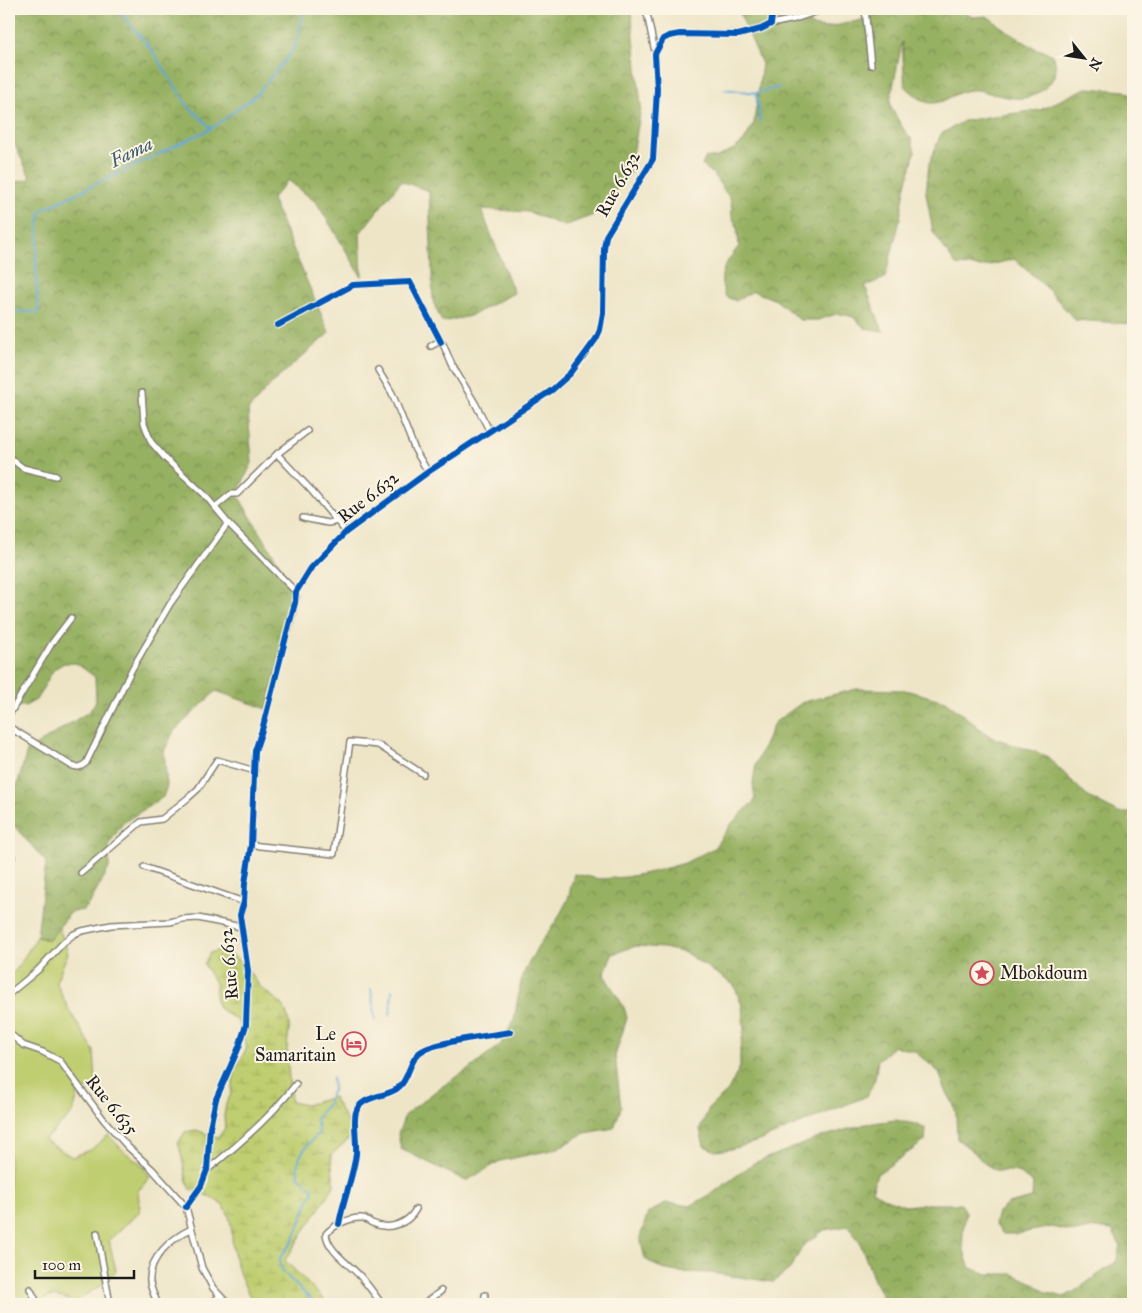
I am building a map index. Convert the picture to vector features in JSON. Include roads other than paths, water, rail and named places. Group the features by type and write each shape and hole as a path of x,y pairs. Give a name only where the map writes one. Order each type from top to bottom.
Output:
{"street":[{"name":"Rue 6.632","path":"186,1206 201,1186 207,1170 210,1127 216,1099 239,1047 246,1024 248,971 240,915 244,902 244,883 251,844 255,751 262,730 296,592 311,568 346,532 428,472 489,430 538,401 559,385 571,373 596,339 603,313 604,241 617,215 653,159 657,89 655,54 646,9"},
{"path":"771,24 773,9"},
{"path":"655,54 663,39 669,36 680,34 738,35 824,9"},
{"path":"865,9 871,65"},
{"path":"278,325 353,285 410,282 452,365 489,430"},
{"path":"431,346 441,342"},
{"path":"378,370 392,393 415,450 428,472"},
{"path":"142,393 144,423 151,442 166,459 204,494 228,522 296,592"},
{"path":"215,507 231,494 237,494 277,454 306,431"},
{"path":"277,454 310,489 346,532"},
{"path":"9,457 23,468 56,476"},
{"path":"304,518 328,524 338,522"},
{"path":"9,726 72,766 78,768 86,763 132,670 170,604 228,522"},
{"path":"9,715 52,643 71,618"},
{"path":"251,844 334,854 350,742 378,745 423,774"},
{"path":"81,873 141,822 162,819 188,798 198,789 218,760 255,771"},
{"path":"9,851 12,857 9,866"},
{"path":"144,867 244,902"},
{"path":"9,994 38,970 63,943 74,934 82,931 111,925 170,922 198,918 241,927"},
{"path":"339,1224 355,1157 357,1142 356,1112 362,1103 396,1090 404,1081 412,1060 421,1050 511,1032"},
{"name":"Rue 6.635","path":"9,1033 23,1045 44,1052 60,1061 104,1120 186,1206"},
{"path":"207,1170 260,1124 296,1084"},
{"path":"186,1206 190,1229 202,1268 213,1288 228,1304"},
{"path":"382,1304 342,1259 326,1234 339,1224 355,1218 364,1218 372,1223 386,1227 401,1224 412,1216 416,1209"},
{"path":"158,1304 150,1283 151,1271 158,1256 167,1245 176,1236 190,1229"},
{"path":"96,1233 110,1304"},
{"path":"30,1289 38,1304"},
{"path":"424,1304 440,1291"},
{"path":"484,1304 485,1295"},
{"path":"210,1304 220,1296"}],"waterway":[{"path":"117,9 151,49 188,106 211,128"},
{"name":"Fama","path":"9,311 38,312 36,262 40,211 212,128 256,95 291,53 297,41 304,9"},
{"path":"724,89 756,93 779,87"},
{"path":"756,93 760,121"},
{"path":"371,989 375,1019"},
{"path":"390,1015 392,990"},
{"path":"316,1304 287,1276 281,1267 280,1260 282,1254 294,1238 312,1193 313,1189 299,1177 298,1164 302,1152 319,1133 316,1119 329,1103 330,1095 333,1091 332,1078"}],"place":[{"name":"Mbokdoum","path":"982,973"},
{"name":"Le Samaritain","path":"354,1044"}]}
